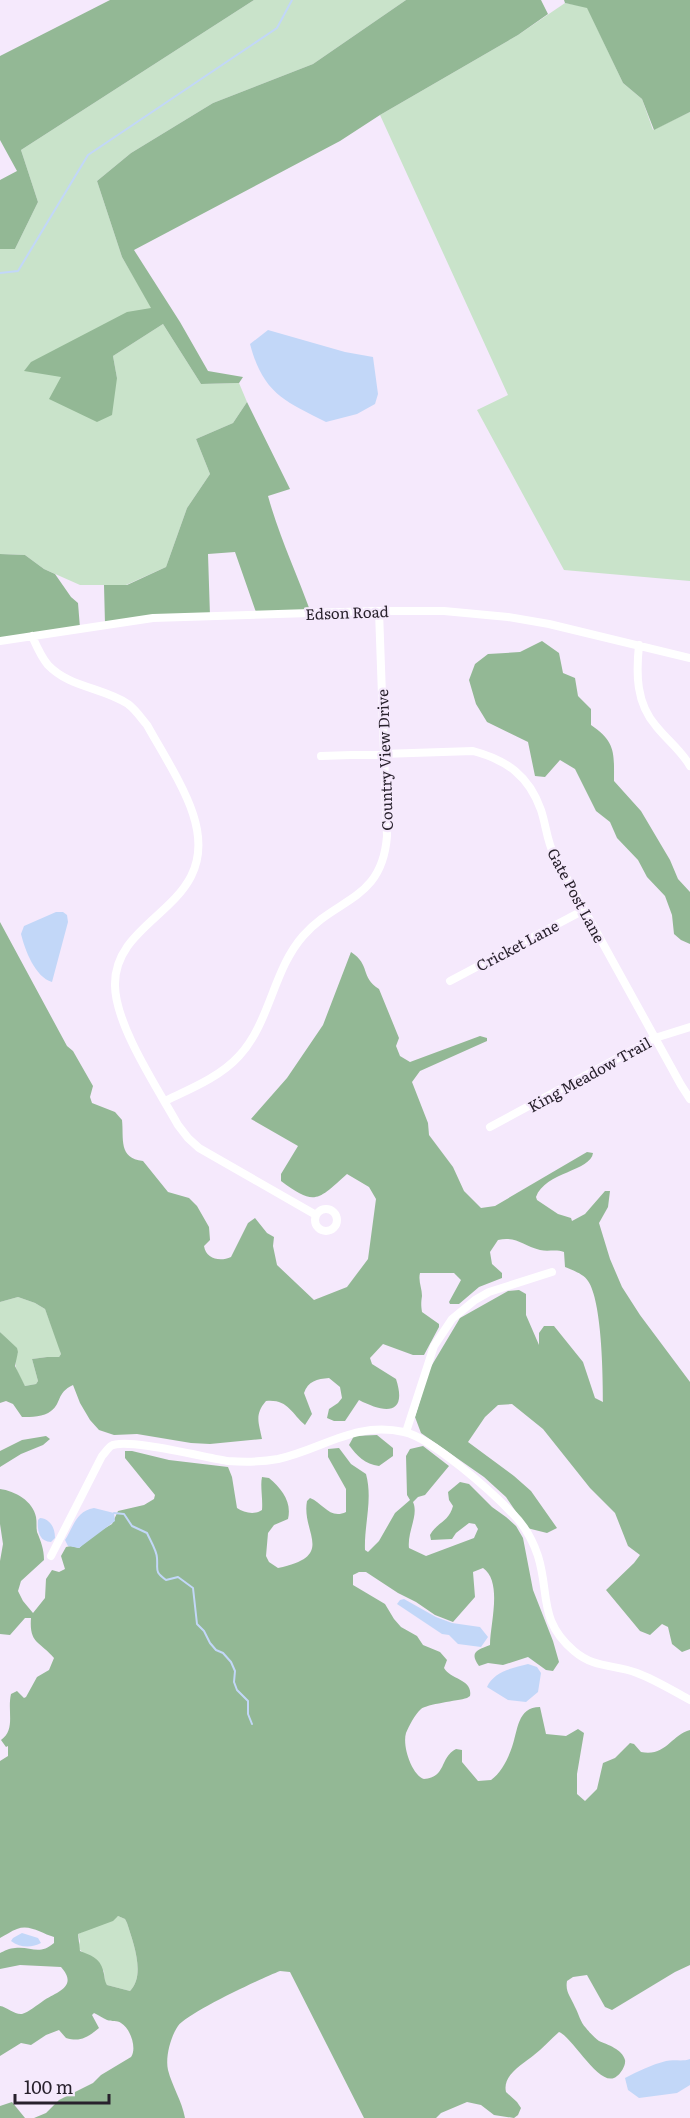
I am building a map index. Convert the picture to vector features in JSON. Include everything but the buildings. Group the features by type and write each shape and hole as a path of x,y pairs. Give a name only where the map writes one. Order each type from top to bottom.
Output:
{"street":[{"name":"Country View Drive","path":"165,1101 217,1074 240,1055 253,1037 296,944 315,924 361,893 373,881 382,859 387,836 379,611"},
{"name":"Edson Road","path":"0,641 153,618 444,611 508,617 549,624 690,658"},
{"path":"32,636 47,663 59,674 72,682 117,698 130,705 140,715 194,816 198,846 191,878 175,901 143,928 131,940 123,953 115,985 125,1028 178,1125 188,1138 199,1148 316,1215"},
{"path":"639,645 637,680 643,705 655,726 678,749 690,766"},
{"name":"Gate Post Lane","path":"321,756 473,752 494,756 523,777 541,810 549,844 690,1099"},
{"name":"Cricket Lane","path":"450,981 584,910"},
{"name":"King Meadow Trail","path":"490,1127 655,1038 690,1027"},
{"path":"406,1432 433,1349 438,1337 452,1320 475,1300 489,1292 552,1272"},
{"path":"51,1556 102,1456 111,1446 118,1444 144,1446 230,1461 266,1461 294,1454 363,1430 406,1432 420,1438 451,1461 493,1495 521,1524 538,1557 546,1609 557,1630 573,1651 594,1664 641,1674 690,1700"}],"green space":[{"path":"110,0 254,0 21,150 38,202 15,249 0,249 0,180 17,171 0,140 0,56"},
{"path":"254,0 406,0 313,64 213,103 131,153 97,181 122,257 152,308 32,362 25,370 117,378 113,356 163,324 201,384 239,383 247,402 233,423 196,439 210,474 187,508 166,567 126,585 80,585 44,569 25,555 0,554 0,249 15,249 38,202 21,150"},
{"path":"406,0 541,0 548,14 518,35 380,115 340,141 134,250 208,371 243,377 239,383 201,384 163,324 113,356 117,378 112,415 97,422 49,399 61,377 24,371 31,362 127,312 151,308 122,257 97,181 131,153 213,103 313,64"},
{"path":"564,0 690,0 690,112 654,130 642,99 623,83 587,8 565,3"},
{"path":"565,3 587,7 623,83 642,99 653,130 690,112 690,581 564,570 477,410 508,395 380,115 518,35"},
{"path":"247,402 290,489 268,496 311,613 257,615 235,552 208,554 210,616 105,624 104,585 127,585 166,567 187,508 210,474 196,439 233,423"},
{"path":"0,554 25,555 55,574 78,603 80,628 0,641"},
{"path":"542,641 559,653 563,673 575,678 578,696 591,709 591,725 605,737 612,749 614,781 641,811 670,860 678,879 690,892 690,944 674,934 672,915 665,896 647,877 638,860 617,838 610,822 596,811 575,769 560,760 545,777 535,776 528,742 487,722 476,704 469,680 475,664 488,654 520,652"},
{"path":"0,922 67,1046 73,1051 93,1086 90,1097 92,1103 115,1112 122,1120 123,1141 129,1156 143,1161 168,1192 189,1198 197,1206 209,1227 210,1240 204,1246 208,1254 218,1259 231,1257 248,1223 255,1218 267,1233 274,1237 273,1246 277,1265 314,1300 347,1287 368,1259 376,1199 369,1187 347,1174 329,1190 316,1197 309,1197 292,1189 281,1181 281,1174 298,1146 251,1119 287,1078 323,1025 351,952 361,962 369,980 379,989 399,1038 396,1046 400,1056 410,1062 480,1036 487,1038 487,1041 420,1071 412,1082 428,1123 429,1135 453,1167 464,1191 481,1208 495,1206 587,1152 593,1153 585,1164 548,1182 536,1197 558,1214 571,1218 572,1221 585,1214 605,1191 610,1191 608,1207 599,1223 610,1259 622,1287 640,1315 690,1382 690,1649 682,1652 672,1644 668,1627 662,1624 650,1635 640,1631 606,1590 640,1555 628,1546 615,1513 590,1488 543,1429 512,1404 498,1405 485,1417 468,1442 531,1491 557,1528 547,1533 527,1528 506,1497 484,1477 421,1433 415,1417 429,1370 460,1318 508,1291 519,1290 526,1294 526,1315 539,1345 539,1333 544,1326 554,1326 583,1362 595,1398 603,1402 601,1339 593,1291 584,1276 565,1267 564,1252 540,1250 510,1239 498,1240 490,1252 492,1264 502,1273 502,1278 479,1287 459,1304 449,1302 461,1280 454,1273 420,1273 422,1312 439,1324 439,1327 424,1355 413,1355 383,1344 370,1358 372,1364 396,1379 399,1400 396,1405 385,1409 359,1400 345,1421 334,1421 327,1418 329,1409 342,1398 340,1387 329,1378 314,1381 306,1389 304,1393 312,1414 305,1425 284,1405 279,1402 266,1401 259,1415 262,1439 210,1444 137,1434 114,1435 99,1430 80,1403 73,1385 64,1391 54,1408 41,1416 22,1417 13,1404 6,1401 0,1403 0,1332 17,1348 15,1366 25,1386 36,1384 38,1381 32,1359 59,1357 61,1354 45,1309 18,1297 0,1302"},
{"path":"18,1297 45,1309 61,1354 59,1357 32,1359 38,1381 36,1384 25,1386 16,1365 18,1352 0,1332 0,1302"},
{"path":"377,1435 393,1448 393,1456 379,1466 362,1459 349,1445 354,1436"},
{"path":"46,1436 50,1439 43,1445 21,1454 0,1467 0,1451 22,1440"},
{"path":"423,1446 449,1466 425,1495 413,1502 415,1512 409,1548 426,1556 474,1538 478,1529 475,1524 469,1523 452,1539 431,1540 430,1535 451,1511 453,1506 448,1492 460,1482 469,1484 492,1507 516,1526 523,1538 533,1590 559,1662 553,1671 546,1670 528,1657 503,1665 488,1663 479,1666 475,1655 478,1650 490,1645 494,1604 493,1583 483,1568 473,1572 475,1597 453,1622 435,1615 366,1572 353,1575 353,1585 385,1604 401,1627 417,1636 423,1645 440,1652 447,1660 444,1668 447,1672 465,1683 470,1690 470,1696 467,1698 421,1709 412,1720 406,1733 405,1745 412,1766 424,1779 431,1778 440,1771 451,1753 456,1749 462,1750 462,1762 478,1781 491,1780 506,1761 523,1715 532,1708 540,1707 546,1734 566,1736 578,1729 584,1733 577,1774 577,1794 585,1801 597,1789 603,1763 615,1758 630,1743 641,1752 650,1753 662,1749 690,1730 690,1965 612,2010 605,2007 587,1975 573,1977 567,1981 568,1991 584,2026 599,2041 621,2053 625,2060 624,2066 617,2076 610,2079 603,2076 559,2032 514,2070 507,2080 506,2092 521,2108 514,2118 494,2115 481,2105 467,2102 441,2113 436,2118 364,2118 290,1972 280,1971 209,2005 178,2026 169,2047 167,2065 185,2118 34,2118 46,2113 59,2100 93,2083 101,2075 131,2057 133,2044 125,2026 94,2013 92,2015 99,2028 87,2037 75,2040 66,2038 59,2030 31,2045 21,2043 0,2056 0,2006 17,2013 25,2013 59,1992 67,1984 68,1979 61,1967 20,1965 0,1969 0,1953 2,1952 13,1948 39,1950 54,1943 54,1937 27,1928 15,1930 0,1938 0,1761 8,1756 8,1746 6,1747 1,1740 6,1736 10,1725 11,1694 17,1691 24,1698 26,1697 37,1677 49,1670 54,1658 34,1638 31,1618 25,1618 10,1635 0,1634 0,1561 3,1544 0,1524 0,1489 22,1498 31,1506 36,1517 44,1560 21,1581 18,1591 33,1613 45,1598 46,1579 52,1570 59,1572 65,1569 61,1556 66,1547 79,1548 93,1535 112,1524 118,1511 144,1505 154,1499 155,1495 125,1458 125,1451 169,1460 228,1467 237,1508 246,1512 253,1513 262,1510 262,1477 269,1478 282,1491 289,1507 288,1519 274,1525 268,1533 266,1556 269,1562 278,1568 296,1563 307,1557 312,1550 306,1513 307,1501 310,1498 335,1514 346,1512 346,1489 328,1457 328,1449 339,1448 351,1464 366,1474 369,1493 365,1550 368,1552 379,1541 395,1513 410,1500 407,1495 406,1456 410,1449","holes":["118,1916 125,1919 135,1949 138,1967 135,1984 130,1991 107,1985 100,1963 94,1957 80,1951 78,1934 113,1921"]},
{"path":"118,1916 125,1919 127,1923 137,1958 137,1976 130,1991 107,1985 104,1971 78,1948 80,1941 78,1934"},
{"path":"12,2102 25,2118 0,2118 0,2106"}],"water":[{"path":"268,330 345,352 373,357 378,394 375,404 357,414 326,422 287,401 277,394 261,374 250,344"},
{"path":"56,912 63,912 67,915 68,922 52,982 36,969 28,955 21,934 24,926"},
{"path":"94,1508 114,1513 115,1521 79,1548 68,1546 65,1540 76,1520 83,1512"},
{"path":"40,1518 47,1520 53,1527 55,1538 51,1542 41,1538 38,1524"},
{"path":"404,1599 452,1623 480,1627 488,1637 481,1647 458,1644 449,1635 442,1634 397,1604"},
{"path":"528,1664 537,1667 541,1673 538,1692 526,1702 508,1700 487,1687 499,1674"},
{"path":"22,1933 38,1938 41,1943 26,1946 11,1941"},
{"path":"690,2059 690,2085 677,2093 639,2098 628,2090 625,2078 635,2073 666,2061"}],"waterway":[{"path":"0,273 18,271 88,155 277,28 292,0"},
{"path":"114,1513 124,1514 132,1526 147,1533 156,1552 157,1570 162,1577 166,1580 178,1577 193,1588 197,1624 216,1650 223,1653 231,1662 235,1671 234,1682 237,1690 248,1701 248,1714 252,1724"}]}
